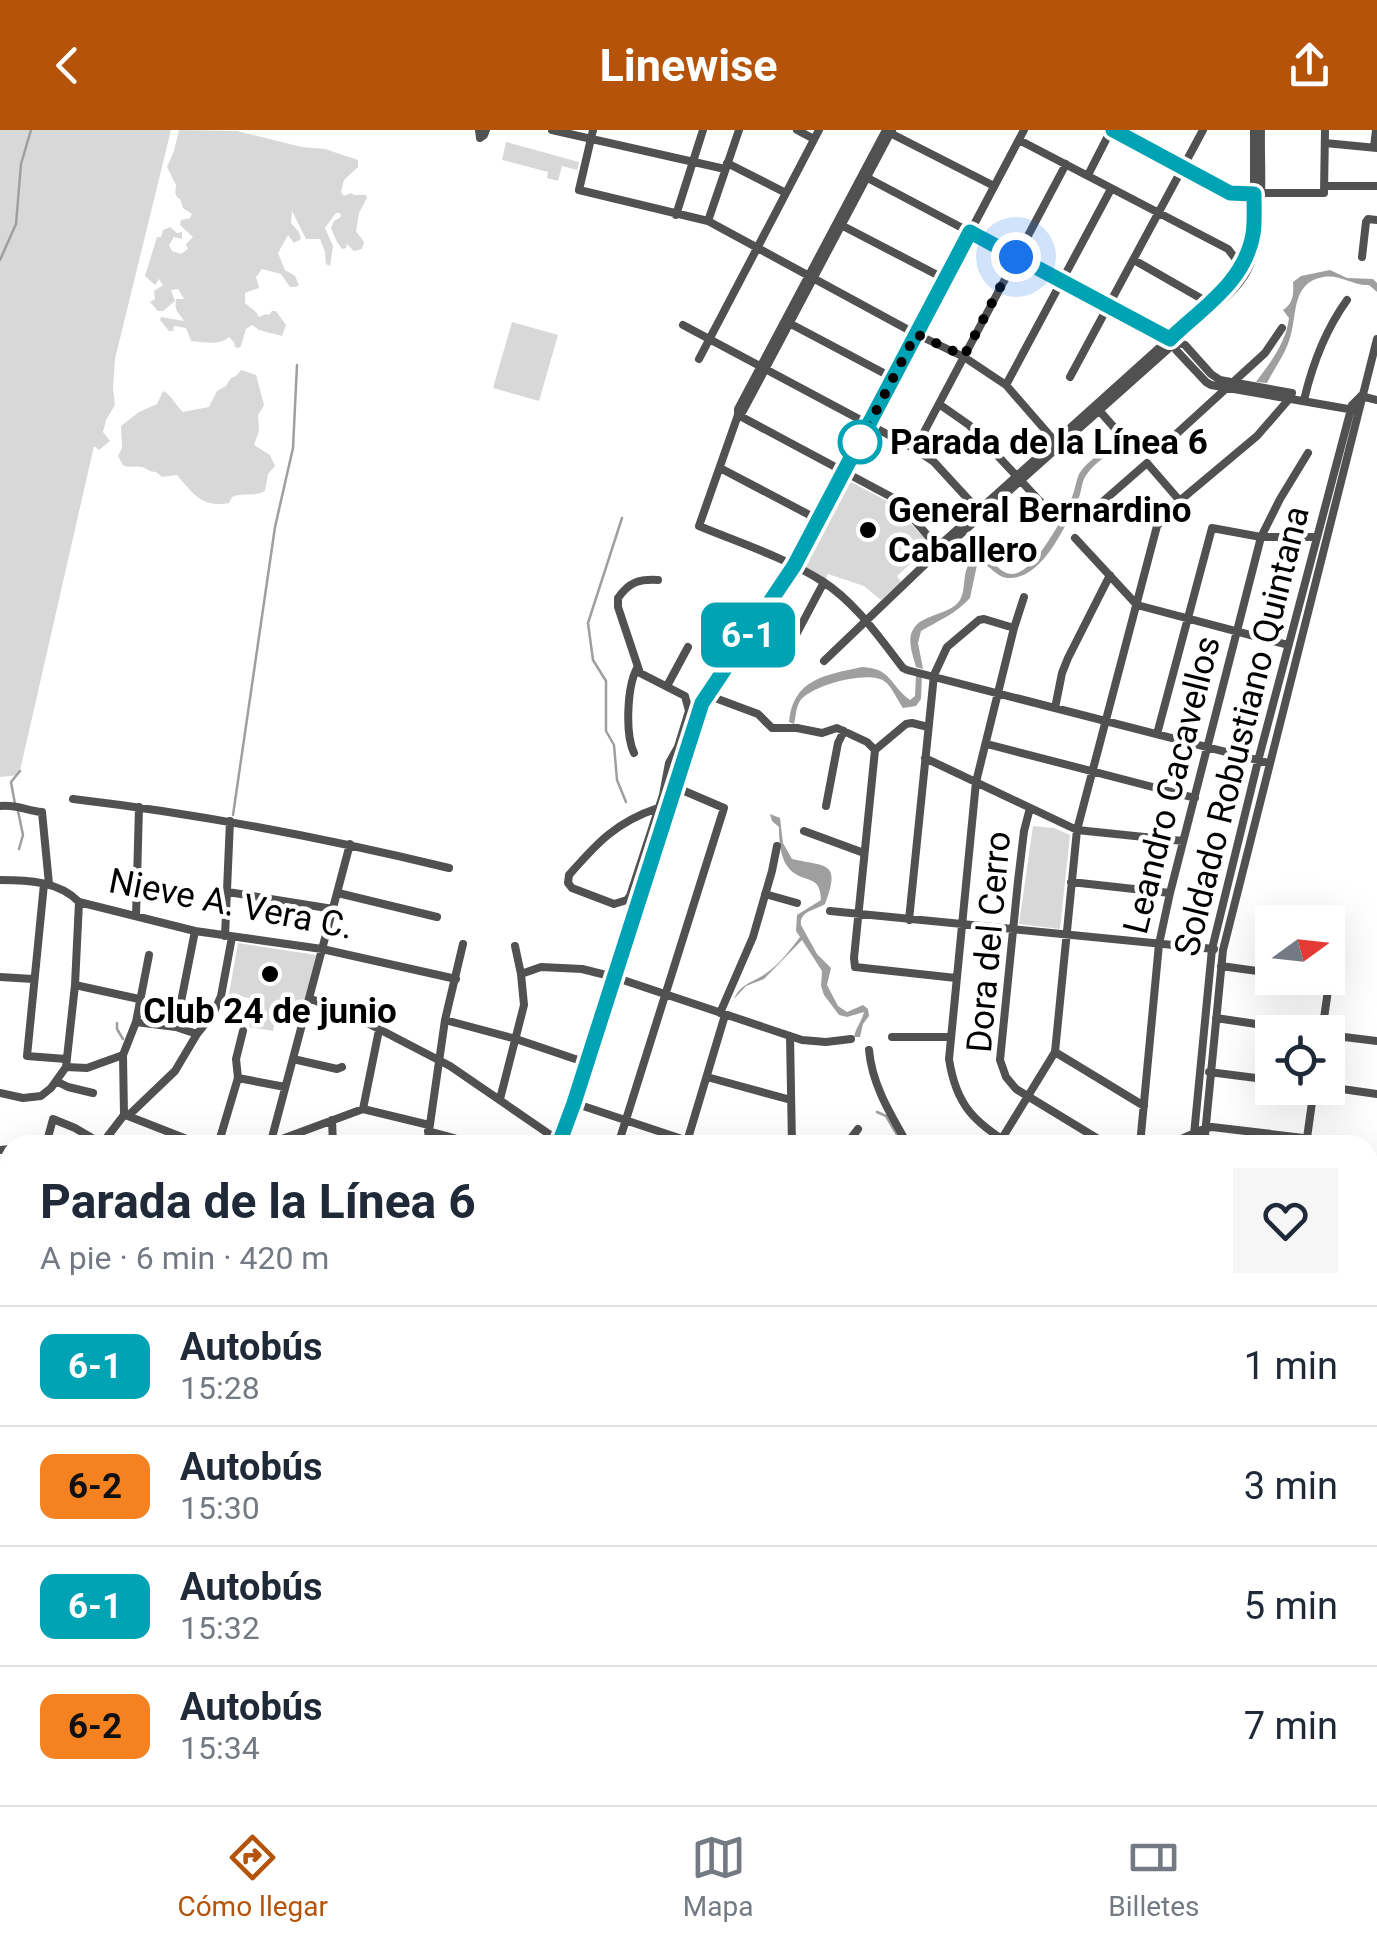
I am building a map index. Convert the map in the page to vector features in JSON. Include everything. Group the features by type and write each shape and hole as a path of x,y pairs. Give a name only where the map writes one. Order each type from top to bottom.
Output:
{"street":[{"path":"552,130 592,135 692,162 726,166 786,193"},
{"path":"676,215 703,130"},
{"path":"708,221 739,130"},
{"path":"699,360 816,134 797,130"},
{"path":"658,808 622,823 608,834 570,875 568,883 572,888 614,904 627,900 658,808 675,787 702,703 794,566 1024,130"},
{"path":"1088,175 1112,130 1230,193 1377,186"},
{"path":"1070,377 1203,130"},
{"path":"824,661 980,512 1245,276 1257,245 1257,130"},
{"path":"1324,130 1324,189"},
{"path":"1325,143 1375,148 1376,130"},
{"path":"994,186 887,131 788,322 738,408 699,526 824,582 866,622 903,668 1268,764"},
{"path":"592,135 579,190 708,221 757,246 916,334 964,356 1006,385 1057,444"},
{"path":"1019,140 1228,250 1242,267"},
{"path":"915,449 1066,164"},
{"path":"864,177 1174,341 1211,374 1230,385 1355,408"},
{"path":"1006,385 1112,189"},
{"path":"1174,341 1242,267 1250,246 1257,194"},
{"path":"1362,257 1366,222 1377,220"},
{"path":"839,224 945,280"},
{"path":"1228,250 1250,246"},
{"path":"1134,260 1209,303"},
{"path":"1305,398 1314,364 1346,300"},
{"path":"788,322 892,378"},
{"path":"683,326 915,449 934,462 980,512"},
{"path":"1174,437 1265,352 1282,328"},
{"path":"1205,1135 1223,950 1355,408 1377,339"},
{"path":"1004,1135 1055,1052 1077,830 1157,526 1180,501 1243,449 1290,395"},
{"path":"1361,396 1377,400"},
{"path":"1305,398 1355,408"},
{"path":"939,404 969,425 1050,511"},
{"path":"1334,406 1346,427"},
{"path":"1097,408 1120,433"},
{"name":"Soldado Robustiano Quintana","path":"1194,1134 1212,948 1288,645 1346,427 1355,408"},
{"path":"738,416 897,500 940,550"},
{"name":"Leandro Cacavellos","path":"1141,1135 1159,944 1170,893 1261,537 1308,452"},
{"path":"1092,511 1147,462 1180,501"},
{"path":"720,468 819,520"},
{"path":"1157,734 1212,528 1261,537 1317,537"},
{"path":"1076,538 1137,605 1288,645"},
{"path":"1055,708 1068,658 1110,574"},
{"path":"565,1135 667,797 668,763 678,747 689,711 684,696 646,678 637,668 618,608 618,598 627,586 641,580 658,580"},
{"path":"798,633 824,582"},
{"path":"992,1135 961,1098 951,1073 950,1037 976,782 1024,597"},
{"path":"908,920 934,675 947,646 980,620 1014,628"},
{"path":"667,686 688,647"},
{"path":"634,753 629,740 630,686 637,668"},
{"path":"707,695 758,714 772,728 822,733 832,728 876,750"},
{"path":"928,726 906,724 876,750 854,958 855,967 956,978"},
{"path":"826,806 844,731"},
{"path":"987,744 1195,798"},
{"path":"925,758 1077,830 1184,841"},
{"path":"621,1135 724,808 675,787"},
{"path":"73,799 350,844 449,868"},
{"path":"0,806 42,812 46,884 27,1056 87,1068 123,1055"},
{"path":"136,916 139,807"},
{"name":"Dora del Cerro","path":"1030,808 1024,832 1000,1060 1010,1083 1028,1098 1091,1135"},
{"path":"110,1135 175,1071 218,1004 228,937 230,822"},
{"path":"804,832 864,853"},
{"path":"273,1135 350,844"},
{"path":"689,1135 723,1014 753,937 777,846"},
{"name":"Nieve A. Vera C.","path":"0,880 46,884 72,895 78,902 195,931 322,950 456,979"},
{"path":"1071,882 1170,893"},
{"path":"228,892 333,909"},
{"path":"338,893 436,916"},
{"path":"766,894 796,903"},
{"path":"0,1092 31,1098 46,1093 66,1063 75,985 78,902"},
{"path":"830,912 1223,950"},
{"path":"176,1027 195,931"},
{"path":"428,1135 445,1020 463,944"},
{"path":"500,1099 524,1004 515,946"},
{"path":"126,1116 123,1055 136,1022 149,955"},
{"path":"1221,966 1255,971"},
{"path":"521,974 542,967 582,969 790,1036 815,1042 851,1040"},
{"path":"0,977 33,979"},
{"path":"75,985 139,999"},
{"path":"310,999 352,1014 456,1070 552,1135"},
{"path":"1216,1018 1255,1024"},
{"path":"445,1020 587,1063"},
{"path":"136,1022 198,1034"},
{"path":"362,1109 379,1030"},
{"path":"221,1135 238,1078 236,1059 242,1032"},
{"path":"790,1036 792,1135"},
{"path":"892,1038 950,1037"},
{"path":"1345,1037 1377,1041"},
{"path":"869,1050 871,1072 903,1135"},
{"path":"1055,1052 1144,1106"},
{"path":"294,1059 342,1068"},
{"path":"1200,1070 1255,1078"},
{"path":"706,1076 791,1100"},
{"path":"238,1078 285,1087"},
{"path":"56,1081 93,1093"},
{"path":"1345,1090 1377,1094"},
{"path":"574,1103 665,1135"},
{"path":"1308,1135 1312,1105"},
{"path":"294,1135 362,1109 446,1135"},
{"path":"126,1116 176,1135"},
{"path":"49,1135 54,1118 86,1135"},
{"path":"332,1120 333,1135"},
{"path":"1194,1134 1206,1128 1256,1135"},
{"path":"854,1135 858,1129"}],"shaded area":[{"path":"0,130 171,130 115,359 115,405 103,432 110,441 99,450 94,446 19,775 0,777"},
{"path":"179,130 237,131 325,149 358,160 358,167 344,180 341,192 344,196 366,195 356,231 364,242 362,249 354,251 347,244 342,249 331,228 341,217 336,213 325,228 333,246 330,266 326,264 320,239 306,239 292,211 291,223 301,239 294,243 288,235 278,253 285,270 295,276 299,285 290,287 281,274 262,269 256,277 259,288 245,293 245,303 259,317 276,311 286,325 282,336 252,325 246,329 238,348 229,337 216,342 191,341 186,328 174,326 169,331 160,320 161,317 184,321 176,307 176,299 184,299 178,289 171,290 175,301 163,311 150,302 155,299 154,291 163,285 159,279 155,285 145,276 157,237 170,227 182,232 182,239 174,237 169,245 181,254 193,237 180,225 181,220 192,214 176,196 176,185 167,167"},
{"path":"506,142 579,162 577,170 562,166 558,181 547,178 548,172 502,160"},
{"path":"1330,270 1347,278 1373,279 1377,292 1369,285 1335,277 1312,280 1300,294 1282,357 1267,383 1256,382 1285,336 1289,318 1283,310 1292,298 1293,282 1301,276"},
{"path":"512,322 558,335 539,401 493,388"},
{"path":"241,370 256,375 264,405 258,415 259,431 254,445 270,455 275,466 268,474 265,491 232,497 229,503 212,504 194,494 177,475 162,477 142,467 123,465 118,456 122,448 121,426 157,404 163,391 183,412 209,407 217,391"},
{"path":"1124,444 1127,448 1108,455 1087,473 1059,538 1031,571 1007,578 984,564 977,565 970,598 921,631 918,643 923,669 916,667 912,632 924,619 957,604 972,561 987,555 1007,573 1020,572 1055,530 1083,469 1105,451"},
{"name":"General Bernardino Caballero","path":"847,480 891,503 931,545 897,576 901,582 881,600 864,586 828,574 825,580 800,565"},
{"path":"862,667 885,674 910,700 915,696 916,675 922,675 921,699 916,706 903,708 884,681 854,678 806,695 799,703 794,724 789,722 797,696 813,681"},
{"path":"770,814 780,818 783,843 792,859 822,865 831,873 825,904 805,914 801,925 817,954 831,968 827,985 838,1006 847,1012 863,1005 868,1009 860,1037 854,1037 864,1012 839,1015 824,995 822,971 802,940 764,979 746,986 734,999 743,986 784,957 800,937 796,931 797,915 821,900 816,884 794,873 786,864 779,827"},
{"path":"1033,826 1054,828 1070,835 1060,929 1019,924"},
{"path":"238,943 316,955 303,1006 279,1002 273,1031 249,1027 254,999 229,994"}],"waterway":[{"path":"0,260 16,224 21,164 31,130"},
{"path":"233,815 275,527 293,448 297,365"},
{"path":"1162,440 1179,443"},
{"path":"622,518 588,623 593,660 606,681 606,731 614,745 617,780 626,802"},
{"path":"15,804 11,782 20,771"},
{"path":"18,811 23,835 19,849"},
{"path":"117,1023 123,1039"},
{"path":"877,1112 886,1116 897,1135"}],"bus line":[{"name":"6-1","path":"562,1135 702,703 794,566 970,232 1170,339 1240,270 1253,234 1254,194 1230,193 1113,130"}],"place":[{"name":"Parada de la Línea 6","path":"860,442"},
{"name":"General Bernardino Caballero","path":"868,530"},
{"name":"Club 24 de junio","path":"270,974"}],"route":[{"path":"860,442 916,334 964,356 1016,257"}]}
